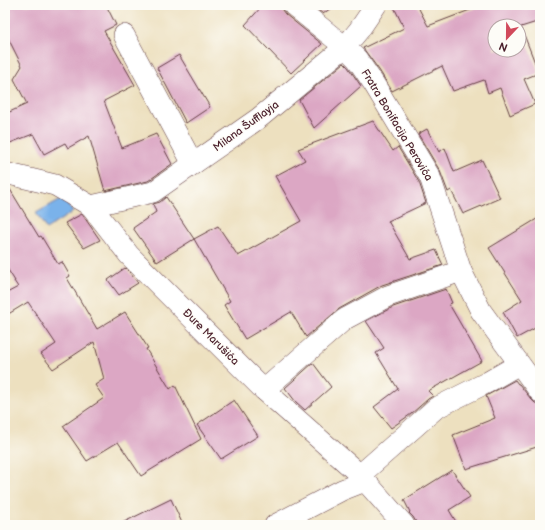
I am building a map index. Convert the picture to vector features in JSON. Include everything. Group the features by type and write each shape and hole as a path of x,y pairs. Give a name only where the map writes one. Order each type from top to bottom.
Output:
{"street":[{"name":"Fratra Bonifacija Perovića","path":"293,5 345,47 357,59 374,84 430,178 461,271 481,311 540,392"},
{"name":"Milana Šufflayja","path":"91,206 153,192 259,118 345,47 376,5"},
{"path":"124,35 193,164"},
{"name":"Đure Marušića","path":"5,174 55,185 91,206 129,255 264,390 363,478 404,525"},
{"path":"264,390 345,319 388,296 461,271"},
{"path":"276,525 363,478 436,408 488,382 519,364"}],"water":[{"path":"63,198 73,212 46,229 36,213"}],"building":[{"path":"5,5 106,5 116,25 104,31 135,85 104,101 122,148 156,134 172,164 148,181 105,191 89,136 68,148 65,143 44,154 33,134 5,145 5,114 27,104 14,79 22,66 5,32"},
{"path":"263,5 281,5 285,14 322,44 291,73 245,25"},
{"path":"312,5 335,5 323,14"},
{"path":"393,5 417,5 428,26 483,5 540,5 540,21 527,25 527,18 487,18 487,58 527,58 527,42 539,73 524,79 535,104 510,115 500,88 488,93 484,80 453,91 442,66 392,91 363,48 404,28"},
{"path":"179,55 210,107 186,123 157,68"},
{"path":"344,63 361,86 314,128 299,100"},
{"path":"373,121 393,151 398,147 419,182 426,203 388,221 410,259 436,250 443,265 382,285 339,309 306,337 291,312 245,339 224,305 230,301 194,239 218,226 238,256 301,221 275,176 305,160 298,149"},
{"path":"427,129 439,152 445,148 454,172 482,160 500,198 463,214 451,190 448,192 440,171 418,134"},
{"path":"5,186 8,186 39,237 41,236 58,264 62,262 70,276 67,278 97,329 125,312 148,348 146,349 170,389 175,385 201,439 141,476 118,442 87,461 63,426 104,398 95,385 104,379 94,342 53,369 41,354 56,344 28,302 5,316 5,294 18,287 5,265"},
{"path":"166,197 194,239 157,262 133,228 156,212 153,204 160,202"},
{"path":"82,214 100,240 84,248 65,223"},
{"path":"540,217 540,328 539,326 517,338 503,312 522,300 489,248"},
{"path":"125,268 138,283 119,295 108,280"},
{"path":"446,289 452,303 449,304 482,361 428,391 433,396 391,428 374,407 398,389 376,353 384,348 366,321 393,307"},
{"path":"313,363 331,387 305,410 296,402 285,388"},
{"path":"515,380 535,403 540,404 540,446 466,469 453,435 495,418 486,396"},
{"path":"234,400 258,436 221,459 197,425"},
{"path":"452,470 470,497 449,510 458,525 416,525 416,522 409,513 410,512 404,500"},
{"path":"171,499 183,525 118,525"}]}
